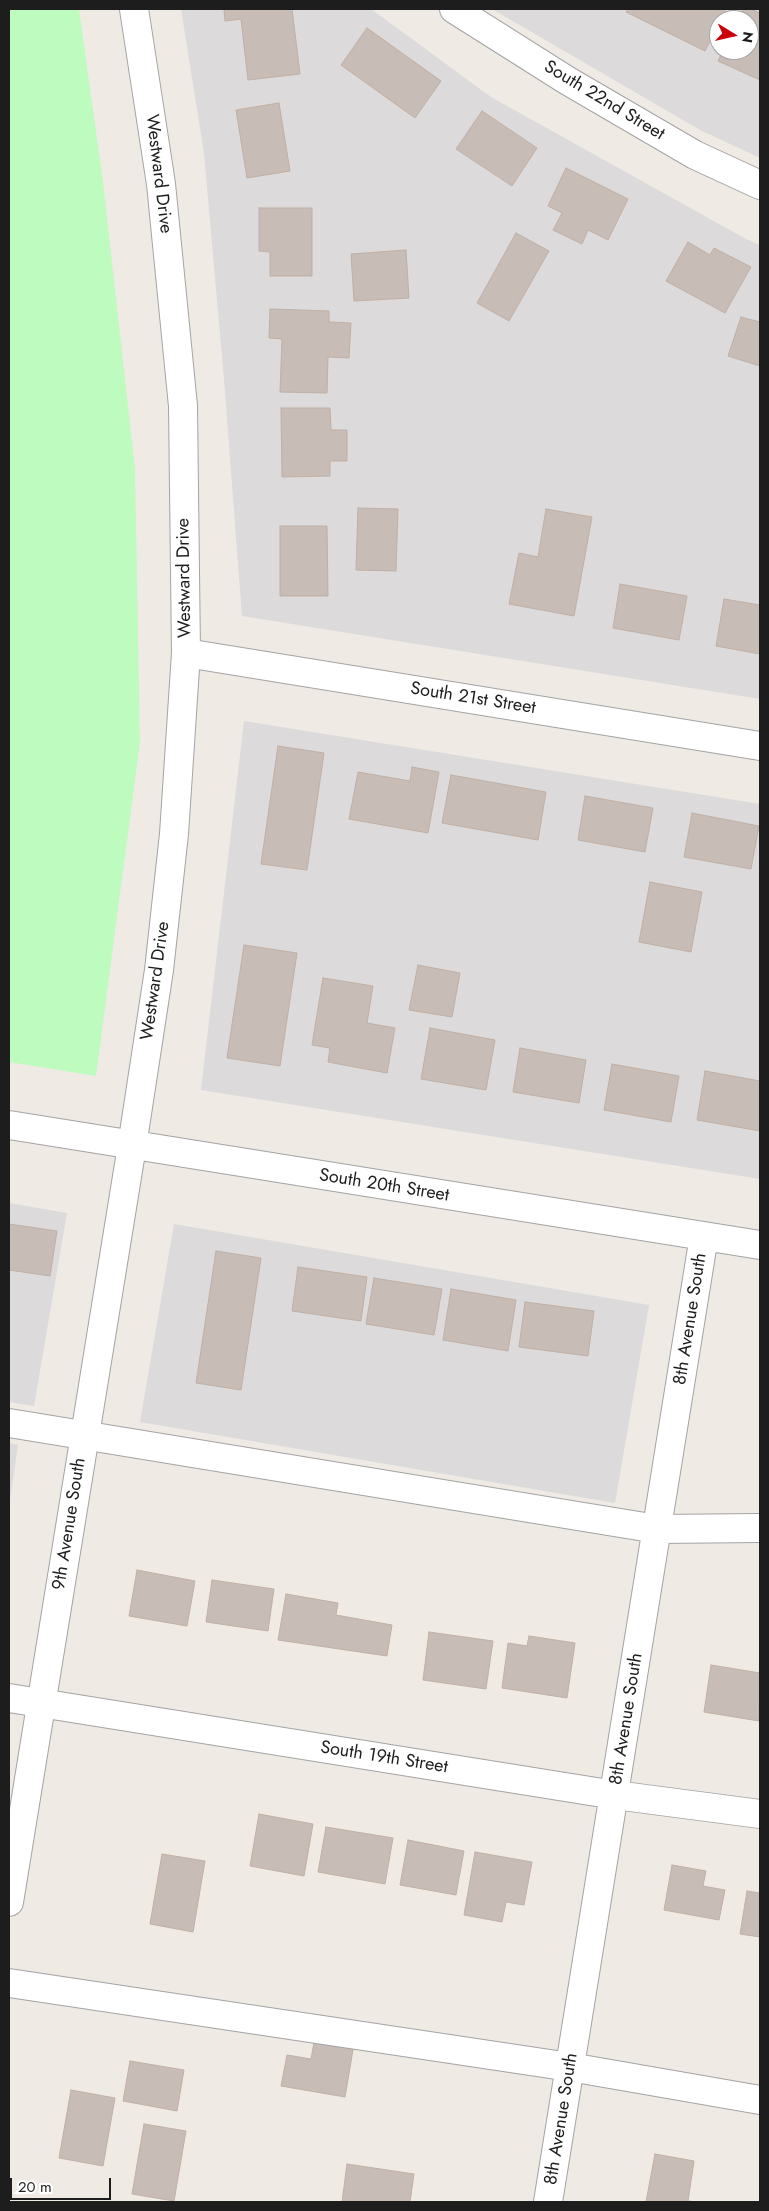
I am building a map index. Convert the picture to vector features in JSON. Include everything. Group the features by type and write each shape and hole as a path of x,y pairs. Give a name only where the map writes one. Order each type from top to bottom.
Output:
{"street":[{"name":"Westward Drive","path":"132,1146 158,970 174,834 186,653 183,406 161,184 134,9"},
{"name":"South 22nd Street","path":"454,9 568,81 696,155 760,185"},
{"name":"South 21st Street","path":"186,653 760,746"},
{"name":"South 20th Street","path":"9,1125 760,1245"},
{"name":"9th Avenue South","path":"9,1902 132,1146"},
{"name":"8th Avenue South","path":"548,2202 704,1236"},
{"path":"9,1423 657,1529 760,1528"},
{"name":"South 19th Street","path":"9,1698 615,1795 760,1814"},
{"path":"9,1983 570,2067 760,2100"}],"shaded area":[{"path":"181,9 371,9 491,97 760,245 760,699 242,616 204,153"},
{"path":"492,9 760,9 760,158 700,130"},
{"path":"244,721 760,804 760,1179 201,1090"},
{"path":"9,1203 67,1213 34,1406 9,1402"},
{"path":"174,1224 649,1305 615,1503 140,1422"},
{"path":"9,1443 18,1445 9,1507"}],"green space":[{"path":"9,9 79,9 103,182 135,469 140,742 96,1076 9,1062"}],"building":[{"path":"224,9 292,9 300,74 248,80 241,19 225,21"},
{"path":"628,9 726,9 709,10 709,43 705,51 626,12"},
{"path":"760,13 760,80 718,61 759,60"},
{"path":"367,28 441,81 415,118 341,65"},
{"path":"279,103 290,171 247,178 236,110"},
{"path":"482,111 537,148 512,186 456,149"},
{"path":"566,168 628,199 608,240 588,230 582,244 553,230 562,213 548,206"},
{"path":"259,208 312,208 312,276 270,276 270,252 259,251"},
{"path":"516,233 549,251 509,321 477,303"},
{"path":"688,242 710,255 714,248 751,267 725,313 666,281"},
{"path":"406,250 409,298 354,301 351,254"},
{"path":"270,309 329,311 329,322 351,323 349,358 328,357 327,393 280,392 282,339 269,338"},
{"path":"741,317 760,322 760,366 728,356"},
{"path":"281,408 330,408 331,430 347,430 347,461 330,461 330,476 282,477"},
{"path":"358,508 398,509 396,571 356,570"},
{"path":"546,509 592,517 574,616 509,604 519,553 538,557"},
{"path":"280,526 327,526 328,596 280,596"},
{"path":"620,584 687,596 679,640 613,628"},
{"path":"724,599 760,605 760,654 716,646"},
{"path":"278,746 324,753 307,870 261,864"},
{"path":"412,767 439,772 428,833 349,819 358,772 410,781"},
{"path":"451,775 546,792 538,840 442,823"},
{"path":"585,796 653,808 645,852 578,840"},
{"path":"692,813 759,826 751,869 684,857"},
{"path":"650,882 702,892 691,952 639,942"},
{"path":"244,945 297,953 280,1066 227,1058"},
{"path":"418,965 460,973 452,1017 409,1010"},
{"path":"323,978 373,986 367,1023 395,1028 387,1073 328,1062 330,1048 312,1045"},
{"path":"430,1028 495,1040 486,1090 421,1079"},
{"path":"520,1048 586,1060 579,1103 513,1092"},
{"path":"612,1064 679,1076 671,1122 604,1110"},
{"path":"705,1071 760,1081 760,1131 697,1120"},
{"path":"9,1224 57,1231 50,1276 9,1270"},
{"path":"216,1251 261,1258 241,1390 196,1383"},
{"path":"298,1267 367,1277 361,1321 292,1311"},
{"path":"374,1278 442,1289 434,1335 366,1324"},
{"path":"451,1289 516,1300 508,1351 443,1340"},
{"path":"525,1302 594,1311 588,1356 519,1347"},
{"path":"137,1570 195,1581 187,1626 129,1616"},
{"path":"212,1580 274,1589 268,1631 206,1622"},
{"path":"286,1594 338,1603 336,1615 392,1625 387,1656 278,1640"},
{"path":"429,1632 493,1641 486,1689 423,1680"},
{"path":"529,1636 575,1643 567,1698 502,1688 508,1643 527,1646"},
{"path":"711,1665 760,1673 759,1721 704,1712"},
{"path":"259,1814 313,1824 304,1876 250,1866"},
{"path":"326,1827 393,1838 385,1884 318,1872"},
{"path":"408,1840 464,1851 456,1895 400,1885"},
{"path":"475,1852 532,1862 524,1905 506,1902 502,1922 464,1915"},
{"path":"162,1854 205,1861 193,1932 150,1924"},
{"path":"672,1865 706,1871 703,1886 725,1890 719,1920 664,1910"},
{"path":"747,1891 760,1893 760,1937 740,1934"},
{"path":"315,2037 354,2044 345,2097 281,2086 287,2055 311,2059"},
{"path":"130,2061 184,2070 177,2111 123,2101"},
{"path":"71,2090 115,2098 103,2166 59,2158"},
{"path":"144,2124 186,2131 174,2201 132,2194"},
{"path":"655,2154 694,2161 688,2201 697,2202 646,2202"},
{"path":"347,2164 414,2174 410,2202 342,2202"}]}
